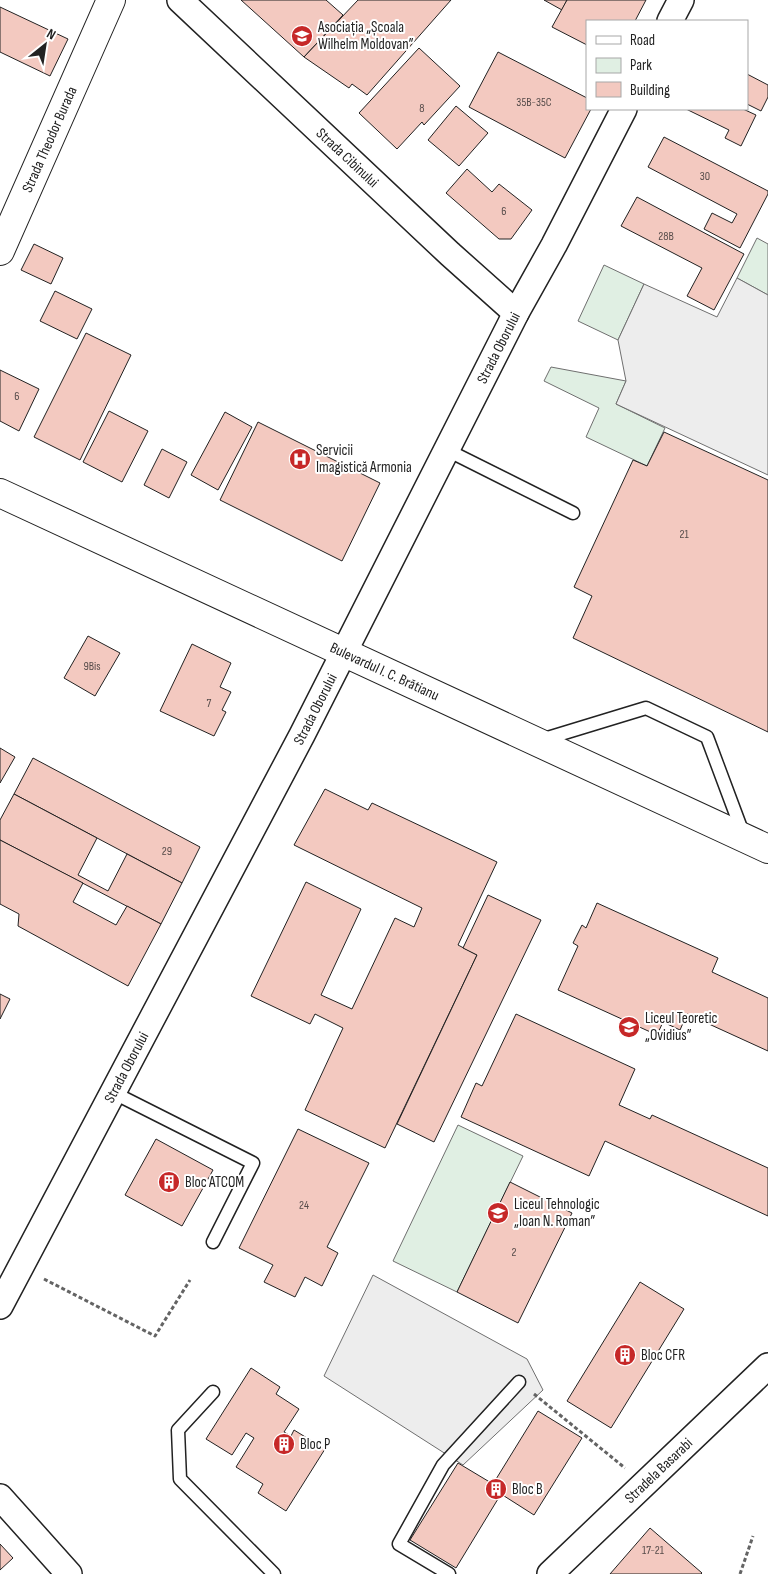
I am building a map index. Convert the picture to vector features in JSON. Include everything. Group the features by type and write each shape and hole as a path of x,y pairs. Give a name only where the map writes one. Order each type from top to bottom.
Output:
{"main road":[{"name":"Strada Theodor Burada","path":"0,251 111,0"},
{"name":"Bulevardul I. C. Brătianu","path":"0,493 756,844"}],"street":[{"name":"Strada Cibinului","path":"180,0 450,254 516,313"},
{"path":"671,20 681,0"},
{"name":"Strada Oborului","path":"0,1306 114,1093 344,653 516,313 554,245 623,110"},
{"name":"Stradela Basarabi","path":"550,1574 768,1366"},
{"path":"0,1497 68,1574"}],"lane":[{"path":"447,450 573,514"},
{"path":"536,742 646,708 707,737 756,844"},
{"path":"114,1093 253,1163 213,1242"},
{"path":"449,1574 399,1544 444,1465 519,1382"},
{"path":"213,1392 178,1430 180,1479 274,1574"}],"path":[{"path":"21,1268 155,1336 190,1280"},
{"path":"519,1382 644,1484"},
{"path":"740,1574 753,1536"}],"green space":[{"path":"757,238 768,244 768,295 737,278"},
{"path":"604,265 644,284 618,340 578,321"},
{"path":"551,367 626,381 616,404 665,428 647,466 586,437 599,408 544,381"},
{"path":"458,1125 523,1156 457,1292 393,1261"}],"shaded area":[{"path":"737,278 768,295 768,475 616,404 626,381 618,340 644,284 717,317"},
{"path":"373,1275 527,1359 543,1390 463,1465 324,1376"}],"building":[{"name":"Asociația „Școala Wilhelm Moldovan”","path":"241,0 326,0 343,15 304,57"},
{"path":"358,0 451,0 367,95 352,84 349,88 304,57"},
{"path":"544,0 567,0 562,10"},
{"path":"567,0 646,0 636,20 586,20 586,44 552,27"},
{"path":"0,7 68,39 50,76 0,52"},
{"path":"419,48 460,86 424,125 422,122 397,149 359,113"},
{"path":"498,52 586,97 586,110 590,110 565,158 469,107"},
{"path":"748,75 768,85 768,97 761,111 748,104"},
{"path":"456,106 488,133 459,166 428,140"},
{"path":"688,110 745,110 756,115 741,146 725,138 729,130"},
{"path":"664,137 768,191 740,248 704,229 712,213 732,223 737,214 648,167"},
{"path":"467,169 492,192 499,184 532,210 511,239 499,239 446,193"},
{"path":"637,197 744,254 714,310 687,296 702,268 621,226"},
{"path":"34,244 63,258 51,284 21,270"},
{"path":"55,291 92,309 77,339 40,321"},
{"path":"86,333 131,355 80,460 34,437"},
{"path":"0,370 39,389 19,431 0,421"},
{"path":"109,411 148,431 122,482 83,462"},
{"path":"225,412 252,427 218,490 191,475"},
{"path":"258,422 380,483 342,561 220,500"},
{"path":"664,432 768,480 768,732 573,638 592,596 574,587 633,460 647,466"},
{"path":"162,449 187,462 169,498 144,485"},
{"path":"88,636 120,653 95,696 64,678"},
{"path":"192,644 231,663 220,687 231,692 222,710 226,712 214,736 160,711"},
{"path":"0,748 15,757 0,783"},
{"path":"33,758 200,847 182,883 14,794"},
{"path":"325,789 368,810 372,803 497,862 458,945 477,955 385,1148 305,1110 343,1028 315,1014 310,1024 251,996 306,882 361,909 321,995 352,1009 395,918 414,927 422,908 294,845"},
{"path":"14,794 97,838 78,875 108,891 127,854 182,883 161,924 0,840 0,820"},
{"path":"0,840 83,883 73,902 116,925 127,906 161,924 128,986 18,926 19,914 0,904"},
{"path":"488,895 541,920 434,1142 397,1124 477,955 463,948"},
{"path":"597,903 718,958 712,972 768,998 768,1051 687,1014 680,1030 663,1022 657,1035 558,990 578,946 573,943 582,925 586,928"},
{"path":"0,994 10,999 0,1019"},
{"path":"516,1014 635,1069 619,1105 650,1119 652,1115 768,1168 768,1216 605,1141 589,1176 461,1117 476,1083 482,1086"},
{"path":"298,1129 369,1163 327,1247 338,1253 322,1286 305,1277 295,1297 264,1282 273,1265 239,1248"},
{"name":"Bloc ATCOM","path":"156,1139 213,1170 182,1226 125,1195"},
{"path":"510,1182 572,1213 518,1323 457,1292"},
{"name":"Bloc CFR","path":"640,1282 684,1309 611,1428 567,1401"},
{"name":"Bloc P","path":"251,1368 280,1387 276,1394 299,1409 284,1432 291,1436 294,1430 325,1449 286,1511 258,1493 263,1484 236,1467 254,1438 246,1433 232,1455 206,1439"},
{"name":"Bloc B","path":"538,1411 582,1438 534,1515 501,1494 456,1568 410,1540 458,1463 493,1484"},
{"path":"650,1528 702,1573 610,1574"},
{"path":"0,1544 13,1558 0,1570"}],"place":[{"name":"Asociația „Școala Wilhelm Moldovan”","path":"302,36"},
{"name":"Servicii Imagistică Armonia","path":"300,459"},
{"name":"Liceul Teoretic „Ovidius”","path":"629,1027"},
{"name":"Bloc ATCOM","path":"169,1182"},
{"name":"Liceul Tehnologic „Ioan N. Roman”","path":"498,1213"},
{"name":"Bloc CFR","path":"625,1355"},
{"name":"Bloc P","path":"284,1444"},
{"name":"Bloc B","path":"496,1489"}]}
